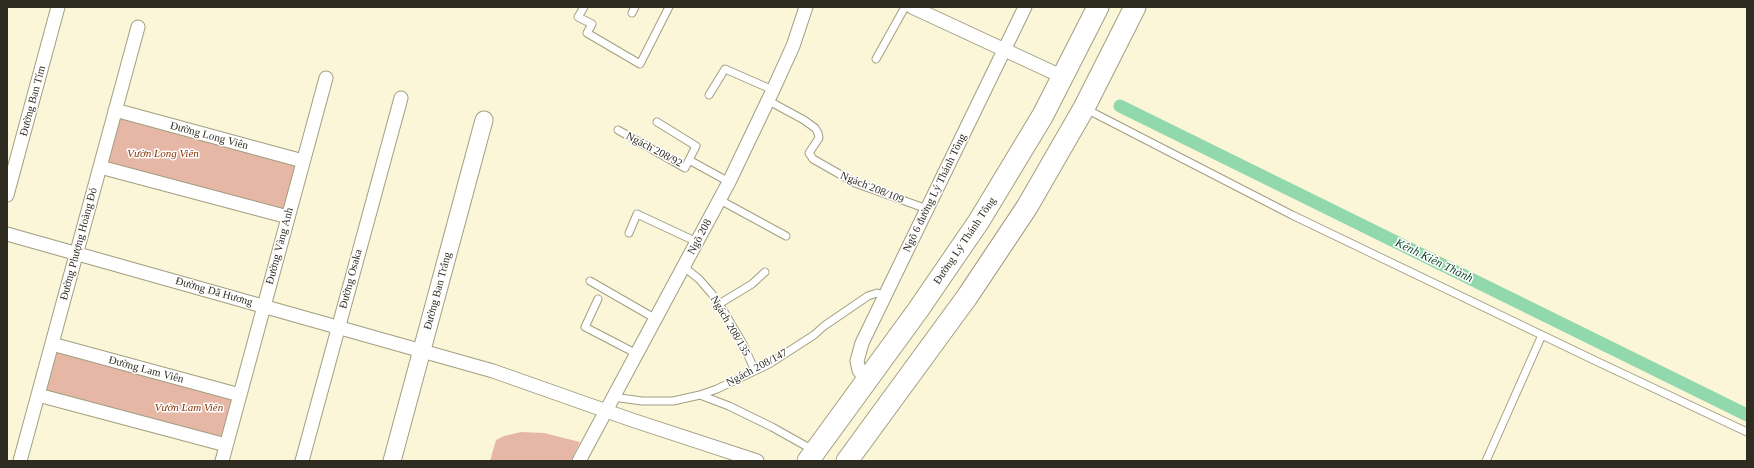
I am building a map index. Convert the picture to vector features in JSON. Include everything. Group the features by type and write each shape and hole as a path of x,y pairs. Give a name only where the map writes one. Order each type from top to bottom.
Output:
{"main road":[{"name":"Đường Lý Thánh Tông","path":"811,456 934,287 994,197 1063,77 1098,7"},
{"path":"847,461 962,303 1027,207 1084,108 1135,7"},
{"path":"934,287 962,303"}],"street":[{"name":"Đường Ban Tím","path":"7,194 58,7"},
{"name":"Ngõ 208","path":"579,461 729,182 771,96 793,46 806,7"},
{"path":"912,7 1063,77"},
{"name":"Ngõ 6 đường Lý Thánh Tông","path":"866,381 858,366 858,356 885,296 1025,7"},
{"name":"Đường Phượng Hoàng Đỏ","path":"20,461 138,27"},
{"name":"Đường Vàng Anh","path":"222,461 326,78"},
{"name":"Đường Osaka","path":"302,461 401,98"},
{"name":"Đường Long Viên","path":"116,110 303,161"},
{"name":"Đường Ban Trắng","path":"392,461 484,120"},
{"path":"100,167 288,217"},
{"name":"Đường Dã Hương","path":"7,234 493,371 606,411 757,461"},
{"name":"Đường Lam Viên","path":"52,344 240,395"},
{"path":"38,394 226,445"}],"lane":[{"path":"584,7 578,17 592,24 587,33 640,64 669,7"},
{"path":"876,59 906,7"},
{"path":"709,95 725,68 771,96"},
{"name":"Ngách 208/109","path":"771,96 815,128 819,138 809,153 813,159 856,183 927,209"},
{"path":"1084,108 1292,215 1542,336 1747,432"},
{"path":"656,122 696,146 690,160"},
{"name":"Ngách 208/92","path":"618,130 685,168 690,160 729,182"},
{"path":"720,200 786,236"},
{"path":"630,232 637,214 697,242"},
{"name":"Ngách 208/135","path":"684,267 699,279 720,304 743,344 755,371"},
{"path":"720,304 752,284 765,272"},
{"path":"590,281 656,319"},
{"name":"Ngách 208/147","path":"613,397 657,402 700,395 755,371 798,346 868,296 877,293 885,296"},
{"path":"598,299 585,327 636,354"},
{"path":"1486,461 1542,336"},
{"path":"700,395 730,406 772,427 811,456"}],"green space":[{"name":"Vườn Long Viên","path":"115,110 303,161 288,218 100,167"},
{"name":"Vườn Lam Viên","path":"52,344 240,395 226,445 38,395"},
{"path":"521,432 544,433 580,442 571,461 490,461 496,440 504,436"}],"waterway":[{"name":"Kênh Kiên Thành","path":"1120,106 1747,415"}]}
